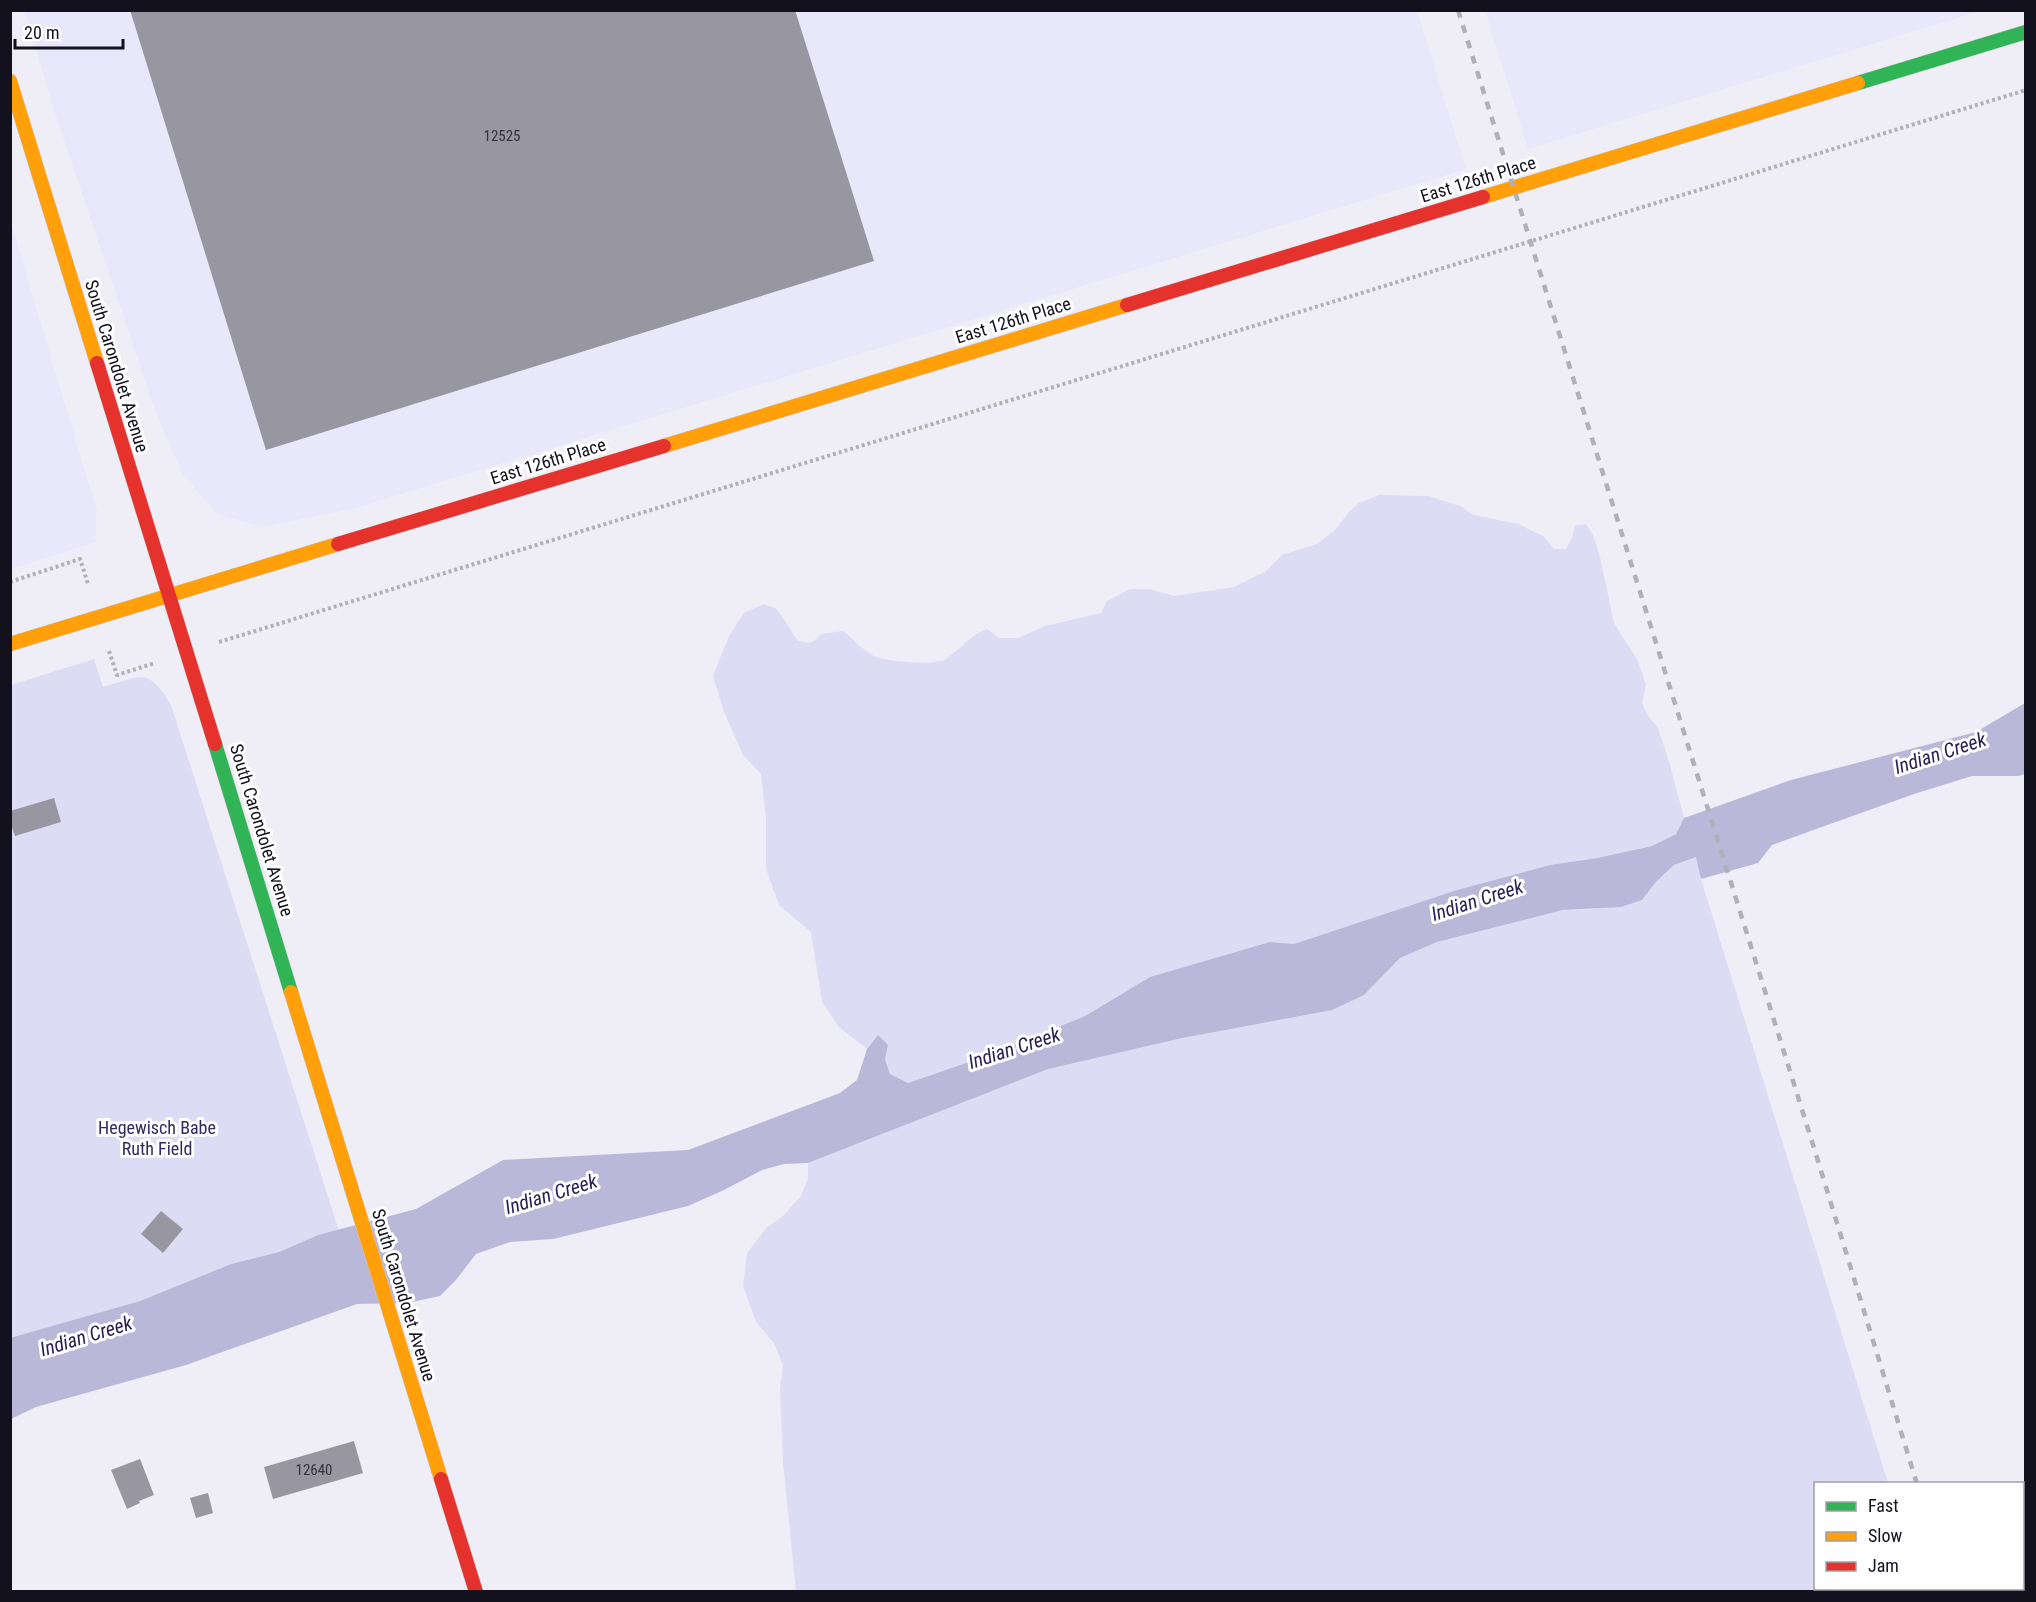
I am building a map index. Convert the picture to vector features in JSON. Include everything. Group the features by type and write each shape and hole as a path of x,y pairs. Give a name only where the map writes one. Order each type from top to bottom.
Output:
{"street":[{"name":"East 126th Place","path":"10,644 2025,32"},
{"name":"South Carondolet Avenue","path":"10,81 476,1592"}],"path":[{"path":"243,635 2025,90"},
{"path":"10,582 80,559"},
{"path":"111,658 117,675 139,668"}],"shaded area":[{"path":"1485,10 1980,10 1980,11 1528,149"},
{"path":"24,11 1417,11 1466,169 352,509 261,527 216,513 182,473 155,411 53,107"},
{"path":"10,220 97,511 96,542 11,569"}],"green space":[{"path":"1379,495 1429,496 1460,506 1474,515 1518,524 1543,536 1554,549 1566,549 1575,526 1586,524 1593,535 1600,557 1614,623 1638,661 1646,685 1642,703 1648,716 1658,728 1670,765 1684,818 1676,834 1652,846 1550,865 1457,890 1294,944 1270,942 1121,994 1085,1016 992,1054 908,1083 890,1074 878,1035 867,1049 839,1027 822,1002 811,932 779,905 766,869 766,819 761,774 743,755 724,712 713,676 729,636 744,613 764,604 777,609 798,641 811,643 822,634 843,631 872,655 887,660 940,661 946,659 976,634 987,629 999,638 1018,638 1045,626 1101,613 1107,601 1130,589 1150,589 1174,596 1234,587 1266,571 1282,555 1317,544 1335,530 1359,503"},
{"name":"Hegewisch Babe Ruth Field","path":"94,659 103,687 143,677 156,684 171,705 339,1231 318,1235 279,1252 231,1264 140,1301 11,1338 11,685"},
{"path":"1697,856 1701,879 1888,1482 1814,1482 1814,1590 1921,1591 796,1591 783,1463 780,1389 783,1365 774,1343 756,1322 743,1286 747,1253 767,1227 782,1217 801,1196 808,1179 808,1163 1048,1068 1364,995 1400,958 1437,942 1563,910 1595,909 1642,900 1655,883 1674,865"}],"water":[{"name":"Indian Creek","path":"2025,703 2025,774 1972,776 1914,794 1772,845 1758,863 1701,879 1696,857 1674,865 1655,883 1642,900 1621,907 1563,910 1437,942 1400,958 1364,995 1332,1010 1182,1038 1048,1069 808,1163 784,1164 762,1170 688,1206 553,1239 510,1242 476,1254 440,1296 407,1303 357,1304 186,1365 36,1407 11,1419 10,1338 140,1301 231,1264 279,1252 318,1235 416,1209 503,1160 688,1150 840,1093 857,1080 867,1049 878,1035 888,1045 885,1059 890,1074 908,1083 992,1054 1085,1016 1150,977 1270,942 1294,944 1457,890 1550,865 1652,846 1676,834 1684,818 1791,780 1976,732"}],"building":[{"path":"130,10 795,10 874,261 266,450"},
{"path":"54,798 61,822 15,836 10,822 10,811"},
{"path":"161,1211 183,1229 163,1253 141,1234"},
{"path":"354,1441 363,1473 273,1499 264,1467"},
{"path":"140,1459 154,1495 127,1509 111,1470"},
{"path":"208,1493 213,1513 196,1518 190,1498"}],"railway":[{"path":"1458,10 1916,1482"}],"traffic: fast":[{"path":"1858,83 2026,32"},
{"path":"215,744 291,992"}],"traffic: slow":[{"path":"10,81 97,363"},
{"path":"1483,197 1858,83"},
{"path":"664,446 1127,305"},
{"path":"10,644 338,544"},
{"path":"291,992 441,1479"}],"traffic: jam":[{"path":"1127,305 1483,197"},
{"path":"97,363 215,744"},
{"path":"338,544 664,446"},
{"path":"441,1479 476,1592"}]}
